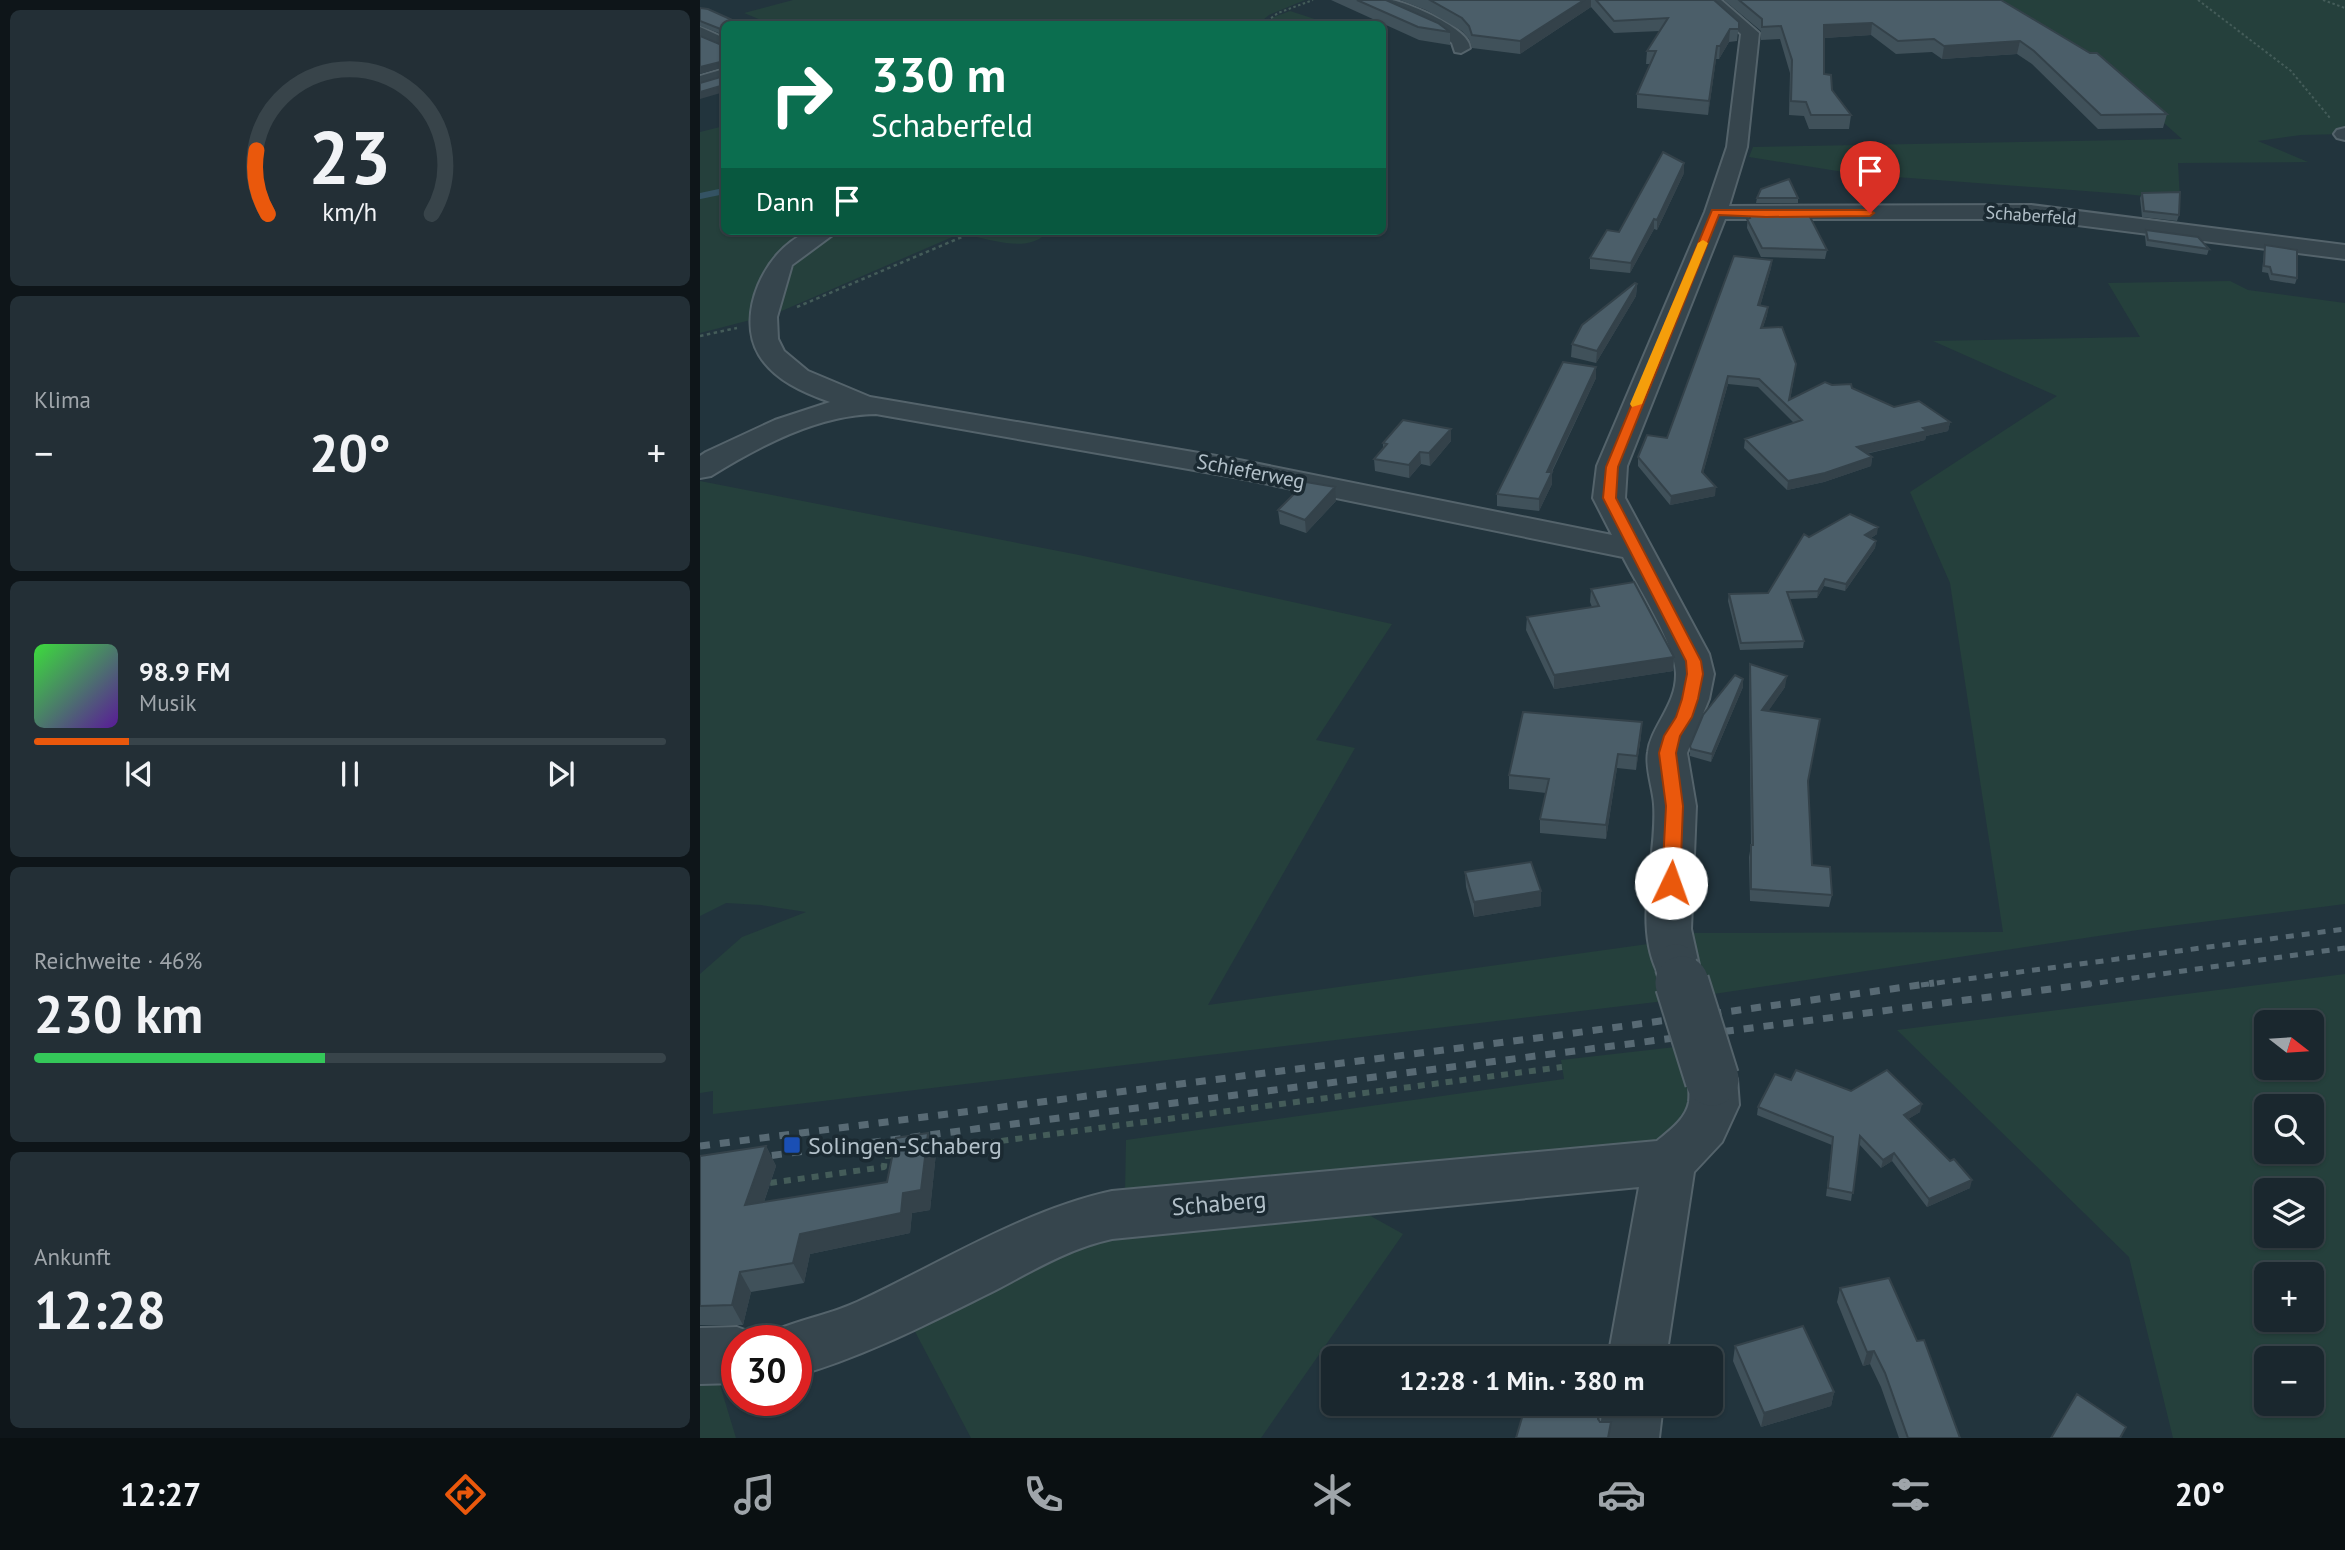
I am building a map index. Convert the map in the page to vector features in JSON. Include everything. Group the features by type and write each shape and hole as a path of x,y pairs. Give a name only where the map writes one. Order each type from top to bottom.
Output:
{"street":[{"path":"1378,0 1446,29 1461,41 1461,48"},
{"path":"1638,1346 1642,1315 1665,1205 1669,1162 1697,1138 1712,1113 1715,1088 1673,947 1675,806 1668,753 1672,736 1684,717 1690,699 1695,667 1691,654 1609,498 1612,467 1716,212 1737,147 1750,33 1712,0"},
{"path":"700,32 721,43"},
{"path":"700,82 721,76"},
{"name":"Schaberfeld","path":"1716,212 2031,212 2345,252"},
{"path":"763,324 778,264 792,250 819,235"},
{"name":"Schieferweg","path":"763,324 768,344 791,373 818,389 864,404 1222,465 1636,550"},
{"name":"Schieferweg","path":"700,469 761,437 829,413 864,404"},
{"name":"Schaberg","path":"812,1344 862,1327 1057,1232 1085,1221 1112,1215 1669,1162"},
{"path":"700,1356 721,1355"},
{"path":"1629,1438 1632,1416"}],"path":[{"path":"1267,21 1278,13 1313,0"},
{"path":"2198,0 2291,71 2345,134"},
{"path":"2323,0 2345,8"},
{"path":"700,336 763,324 821,296 966,235"},
{"path":"927,1151 1562,1067"},
{"path":"770,1183 884,1167 886,1156 899,1154"}],"green space":[{"path":"793,0 1305,0 1269,15 1262,21 764,21 744,13"},
{"path":"1986,0 2345,0 2345,134 2301,135 2258,141 2308,162 2178,163 2180,200 1856,174 1749,157 1753,147 2182,139 2095,62"},
{"path":"1290,11 1321,21 1270,21"},
{"path":"721,127 721,235 957,235 777,313 700,333 700,132"},
{"path":"974,235 1044,235 1023,244 972,236"},
{"path":"2230,281 2248,290 2345,303 2345,904 2138,930 1707,995 1689,933 2003,932 1950,583 1910,492 2057,396 1933,341 2140,337 2108,283"},
{"path":"700,481 1079,555 1392,624 1316,740 1355,748 1208,1005 1648,944 1668,976 1673,1000 713,1114 713,1091 700,1093 700,974 742,937 806,912 726,903 700,916"},
{"path":"2345,974 2345,1438 2173,1438 2129,1257 1897,1030"},
{"path":"1693,1045 1690,1116 1672,1140 1125,1194 1126,1140 1564,1079 1561,1060"},
{"path":"1239,1211 1367,1214 1403,1234 1325,1346 1321,1346 1321,1352 1261,1438 971,1438 910,1322 1120,1225"},
{"path":"700,1378 720,1385 721,1416 729,1416 736,1438 700,1438"}],"building":[{"path":"1357,0 1386,0 1438,23 1450,32 1418,27"},
{"path":"1430,0 1584,0 1520,41 1472,35 1462,18"},
{"path":"1596,0 1714,0 1739,22 1739,29 1730,29 1720,46 1717,46 1709,101 1637,94 1656,51 1647,51 1668,18 1614,21"},
{"path":"1739,0 2001,0 2090,53 2097,53 2167,114 2101,115 2020,41 1944,46 1934,39 1898,41 1872,23 1824,25 1824,74 1831,75 1832,90 1851,115 1811,115 1806,102 1791,101 1792,60 1781,26 1762,27 1762,19"},
{"path":"700,8 734,21 721,21 721,29 700,21"},
{"path":"700,36 721,45 721,62 700,67"},
{"path":"721,77 721,86 700,92 700,83"},
{"path":"1663,152 1684,163 1657,220 1654,219 1631,263 1590,258 1607,230 1619,232"},
{"path":"1789,179 1798,198 1757,198 1761,189"},
{"path":"2180,192 2179,215 2144,211 2142,193"},
{"path":"1748,213 1808,213 1827,250 1762,248 1747,219 1750,218"},
{"path":"2146,230 2198,237 2209,249 2148,240"},
{"path":"2265,245 2297,250 2297,278 2272,274 2270,267 2264,266"},
{"path":"1734,256 1772,260 1758,305 1768,307 1761,328 1782,327 1796,364 1789,400 1825,382 1832,385 1851,384 1852,388 1894,407 1919,401 1950,422 1923,428 1927,431 1857,447 1872,457 1825,473 1788,481 1745,439 1802,420 1759,379 1728,376 1702,472 1716,487 1671,496 1638,457 1647,435 1667,438"},
{"path":"1637,284 1597,351 1572,344 1582,325"},
{"path":"1563,362 1596,367 1547,472 1552,472 1539,499 1497,494"},
{"path":"1403,420 1451,429 1429,453 1420,452 1409,465 1374,459 1387,444 1383,443"},
{"path":"1306,482 1335,487 1305,520 1278,510"},
{"path":"1850,514 1878,527 1865,535 1876,541 1846,584 1825,579 1818,591 1787,592 1804,641 1741,643 1729,594 1768,593 1804,534 1809,537"},
{"path":"1634,582 1674,657 1554,675 1527,617 1599,606 1591,589"},
{"path":"1750,664 1787,676 1762,710 1820,719 1808,781 1812,865 1830,867 1832,895 1751,889 1753,845"},
{"path":"1735,675 1743,679 1712,754 1691,749 1703,715"},
{"path":"1523,712 1642,722 1637,756 1618,754 1606,825 1540,819 1549,779 1509,775"},
{"path":"1531,862 1541,891 1474,902 1465,872"},
{"path":"1796,1070 1851,1091 1887,1070 1922,1104 1904,1115 1950,1161 1954,1159 1972,1180 1929,1199 1894,1153 1883,1160 1860,1136 1853,1193 1828,1188 1833,1137 1758,1107 1775,1074 1791,1080"},
{"path":"928,1133 921,1190 903,1193 901,1213 800,1234 793,1263 740,1272 732,1305 700,1306 700,1156 766,1146 745,1205 887,1182 896,1138"},
{"path":"1889,1278 1917,1341 1924,1340 1960,1438 1908,1438 1885,1373 1874,1351 1867,1352 1840,1288"},
{"path":"1803,1326 1834,1392 1764,1413 1735,1346"},
{"path":"2077,1394 2126,1427 2120,1438 2051,1438"},
{"path":"1522,1416 1598,1416 1600,1422 1611,1422 1608,1438 1516,1438"}],"waterway":[{"path":"700,196 721,192"}],"railway":[{"path":"1921,985 2345,929"},
{"path":"2084,985 2345,948"},
{"path":"700,1146 1560,1035 1934,983"},
{"path":"752,1158 2097,983"}],"slow traffic":[{"path":"1636,404 1703,243"}],"place":[{"name":"Solingen-Schaberg","path":"792,1145"}],"route":[{"path":"1671,883 1675,806 1668,753 1672,736 1684,717 1690,699 1695,674 1694,661 1609,498 1612,467 1716,212 1870,213"}]}
